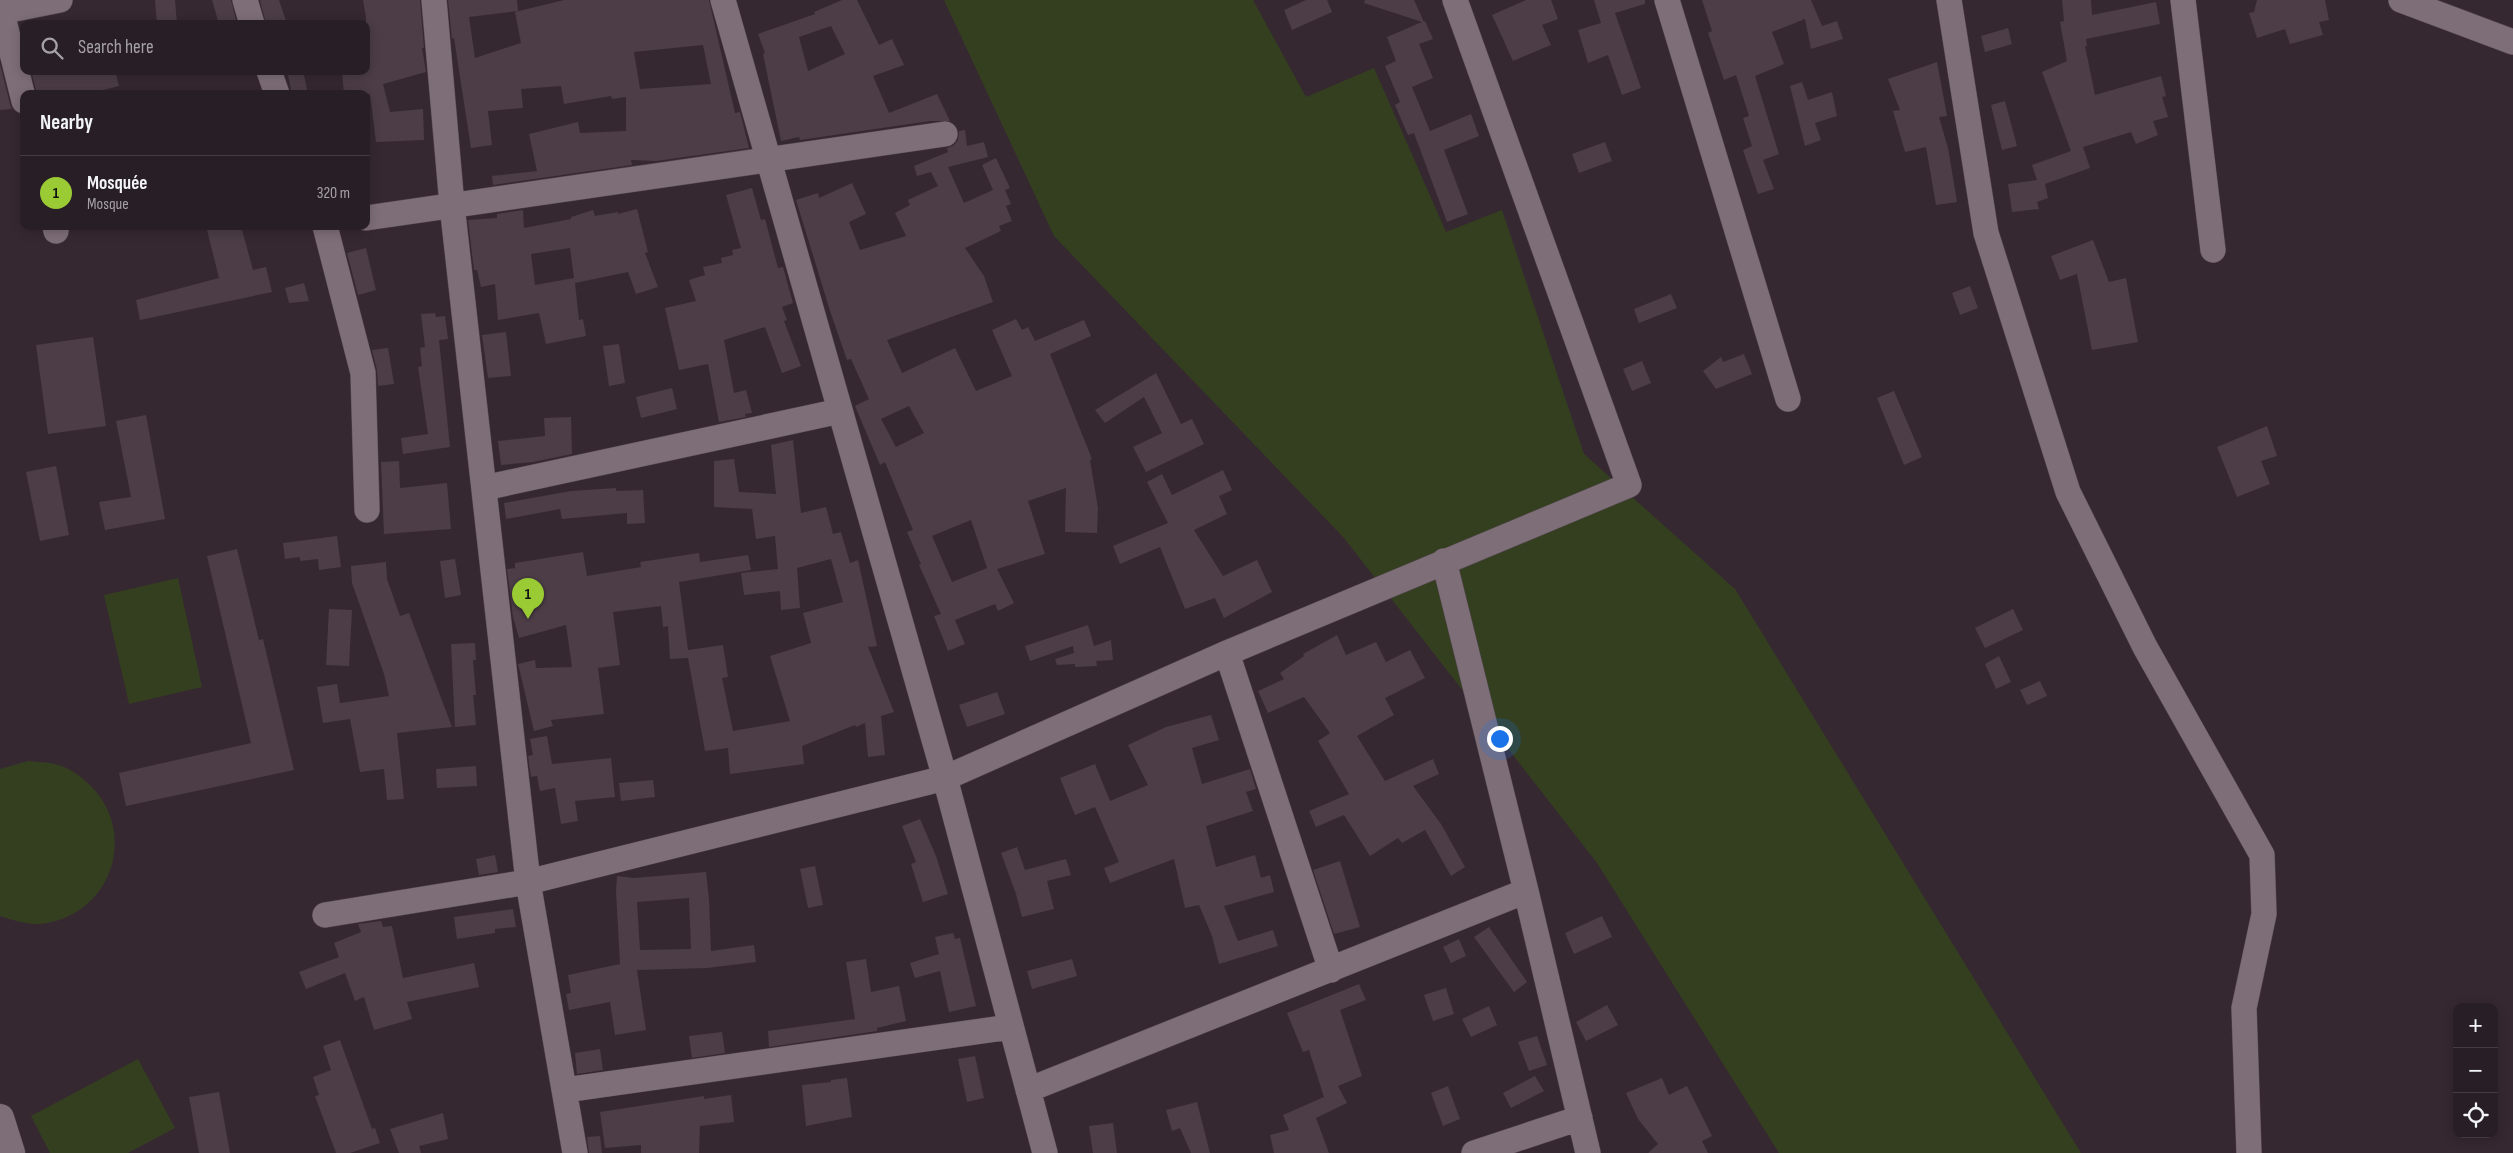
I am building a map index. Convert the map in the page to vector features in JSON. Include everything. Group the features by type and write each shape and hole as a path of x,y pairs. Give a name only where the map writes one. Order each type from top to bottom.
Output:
{"street":[{"path":"21,90 1,10 60,0"},
{"path":"245,0 251,20"},
{"path":"434,0 452,205 528,882 575,1153"},
{"path":"723,0 770,159 945,778 1010,1028 1045,1153"},
{"path":"325,915 528,882 945,778 1227,653 1629,485 1455,0"},
{"path":"1667,0 1788,398"},
{"path":"1949,0 1986,232 2068,492 2145,647 2262,855 2264,914 2244,1008 2249,1153"},
{"path":"2183,0 2213,250"},
{"path":"2401,0 2513,42"},
{"path":"270,75 276,90"},
{"path":"370,217 945,134"},
{"path":"327,230 363,373 367,510"},
{"path":"484,488 840,411"},
{"path":"1444,561 1526,891 1588,1153"},
{"path":"1227,653 1331,970"},
{"path":"1028,1090 1526,891"},
{"path":"564,1090 1010,1028"},
{"path":"0,1118 11,1153"},
{"path":"1474,1153 1580,1118"}],"green space":[{"path":"944,0 1253,0 1306,97 1374,68 1446,232 1502,210 1584,454 1735,589 2081,1153 1779,1153 1597,863 1344,538 1054,236"},
{"path":"178,578 202,687 129,704 104,595"},
{"path":"28,761 60,765 83,778 104,804 113,824 115,845 111,866 103,886 89,902 71,915 42,924 0,916 0,769"},
{"path":"138,1059 175,1128 128,1153 50,1153 31,1116"}],"building":[{"path":"155,0 175,0 177,20 157,20"},
{"path":"212,0 231,0 236,20 218,20"},
{"path":"260,0 279,0 286,20 265,20"},
{"path":"363,0 420,0 424,48 422,48 426,72 383,84 390,112 423,109 424,140 376,142 370,90 344,90 342,75 370,75 370,20 366,20"},
{"path":"448,0 517,0 518,11 469,17 475,58 521,43 515,12 564,0 709,0 735,113 740,112 749,148 656,161 631,160 632,165 493,185 492,176 537,171 529,134 578,122 580,133 626,131 626,97 612,99 611,96 564,104 561,86 521,89 523,108 488,111 492,145 471,148 454,38 452,39","holes":["703,45 711,84 640,89 634,52"]},
{"path":"842,0 857,0 879,45 892,39 904,65 873,76 889,113 937,94 950,121 930,121 800,140 799,137 781,141 763,54 765,53 758,34 815,14 814,12","holes":["831,26 845,54 808,71 799,37"]},
{"path":"1306,0 1327,0 1332,12 1292,30 1284,10"},
{"path":"1365,0 1414,0 1425,21 1433,39 1419,44 1433,78 1412,87 1430,131 1471,114 1479,136 1444,150 1468,214 1447,222 1414,133 1408,135 1395,105 1400,102 1385,66 1396,61 1387,37 1422,22 1364,3"},
{"path":"1526,0 1551,0 1558,19 1542,25 1551,45 1513,61 1492,15"},
{"path":"1594,0 1645,0 1645,4 1615,13 1641,88 1622,95 1608,55 1588,63 1578,30 1601,23"},
{"path":"1702,0 1811,0 1822,26 1837,21 1843,39 1811,49 1805,19 1772,32 1784,64 1755,76 1779,154 1763,160 1774,189 1758,194 1743,150 1752,146 1743,118 1749,116 1736,75 1724,80 1708,33 1712,31"},
{"path":"2062,0 2091,0 2092,15 2156,2 2160,24 2086,39 2087,46 2085,46 2095,95 2161,76 2166,96 2162,97 2168,117 2153,121 2158,135 2136,144 2131,132 2083,147 2090,168 2045,184 2048,198 2037,202 2039,209 2012,212 2008,184 2037,180 2032,165 2071,151 2042,72 2067,61 2060,22 2064,21"},
{"path":"2257,0 2325,0 2329,20 2319,22 2323,35 2290,44 2285,29 2257,38 2249,13 2254,12"},
{"path":"2008,28 2012,44 1985,52 1981,36"},
{"path":"1937,62 1947,116 1939,117 1948,148 1957,202 1936,205 1926,147 1905,152 1893,111 1900,110 1888,79"},
{"path":"0,64 10,104 12,109 0,110"},
{"path":"32,75 116,75 119,86 103,90 36,90"},
{"path":"288,75 304,75 307,90 291,90"},
{"path":"1802,82 1808,100 1832,92 1837,116 1815,123 1821,140 1805,146 1790,86"},
{"path":"2005,101 2017,146 2002,150 1991,105"},
{"path":"965,130 967,146 984,142 988,157 948,167 964,203 993,190 982,165 996,158 1010,188 1005,190 1011,204 1006,206 1012,221 999,226 1001,231 965,248 984,276 993,302 887,340 902,373 955,348 976,391 1012,376 992,330 1016,319 1022,330 1028,327 1035,341 1084,320 1091,336 1050,354 1092,459 1090,460 1098,508 1097,533 1065,532 1066,488 1028,501 1045,554 997,569 1014,603 998,611 995,604 955,620 965,644 948,651 934,616 941,614 919,565 921,564 907,532 913,530 885,462 880,465 855,406 869,399 851,359 847,360 796,200 818,193 819,198 852,183 866,214 849,222 860,250 906,236 895,213 910,205 908,200 938,186 931,172 917,176 914,166 948,152 947,148 953,146 958,140 959,131","holes":["909,406 924,433 896,447 881,419","971,520 987,568 952,582 932,536"]},
{"path":"1605,142 1612,161 1579,173 1572,154"},
{"path":"752,188 761,220 765,219 778,268 783,267 793,303 782,307 787,320 784,321 801,366 782,373 765,327 724,340 734,393 746,390 752,413 745,414 746,417 719,422 708,364 679,370 665,308 696,301 689,280 705,275 703,267 722,263 721,258 733,255 732,250 741,248 726,195"},
{"path":"637,209 648,252 645,253 658,287 636,294 628,272 575,283 579,320 583,319 586,336 546,344 539,313 498,320 495,284 481,287 477,270 474,270 468,220 497,218 497,214 523,210 524,228 571,219 571,217 593,210 595,216 618,212 618,214","holes":["570,248 574,278 535,285 531,254"]},
{"path":"207,230 242,230 253,270 266,267 272,292 140,320 136,300 219,278"},
{"path":"2093,240 2109,282 2126,278 2138,342 2092,350 2077,274 2060,280 2051,256"},
{"path":"366,248 376,290 358,295 347,253"},
{"path":"304,283 309,301 289,303 285,288"},
{"path":"1970,286 1978,308 1960,315 1952,293"},
{"path":"1671,294 1677,308 1639,323 1634,309"},
{"path":"435,313 436,317 445,316 448,339 439,340 450,447 403,454 401,438 428,434 418,367 422,366 420,348 425,347 421,314"},
{"path":"506,332 511,376 488,378 482,335"},
{"path":"93,337 106,426 48,434 36,345"},
{"path":"619,344 625,383 609,386 603,346"},
{"path":"388,348 394,384 378,386 377,370 372,350"},
{"path":"1744,354 1752,374 1716,389 1703,371 1721,357 1723,362"},
{"path":"1642,361 1651,383 1632,391 1623,369"},
{"path":"1156,373 1181,424 1192,419 1204,444 1146,472 1133,447 1162,433 1144,397 1105,423 1095,410"},
{"path":"672,388 677,409 641,418 636,397"},
{"path":"1894,391 1922,457 1904,465 1877,398"},
{"path":"146,415 165,519 105,530 99,502 131,497 116,421"},
{"path":"571,417 572,454 533,462 501,465 498,441 545,436 544,418"},
{"path":"2267,426 2277,456 2261,461 2270,484 2237,497 2217,447"},
{"path":"793,440 801,513 826,507 833,534 841,532 850,563 858,560 877,646 868,647 894,712 881,716 885,755 868,757 865,723 856,727 855,725 802,746 804,764 730,774 728,748 705,751 688,658 670,659 668,626 663,627 661,606 613,612 620,665 598,668 604,714 551,720 553,726 534,731 518,664 535,660 536,668 572,667 566,625 519,638 513,617 507,569 515,568 515,563 583,552 587,576 641,567 640,562 699,553 700,562 748,555 751,570 679,582 688,650 723,645 728,677 722,678 733,731 790,721 770,656 811,643 803,613 843,602 831,559 797,568 800,608 781,610 780,591 744,595 741,573 778,569 775,536 756,539 752,509 714,507 714,461 734,459 739,492 776,494 771,445"},
{"path":"399,461 400,488 447,483 451,529 384,534 381,462"},
{"path":"56,466 69,535 40,541 26,472"},
{"path":"1223,470 1232,490 1219,496 1227,514 1194,530 1223,576 1257,560 1272,592 1224,618 1215,598 1185,609 1160,547 1120,564 1113,546 1168,523 1147,482 1162,474 1172,495"},
{"path":"616,488 616,491 643,490 645,523 627,524 627,513 562,519 560,509 506,519 504,503 571,491"},
{"path":"337,536 341,567 319,570 318,559 300,561 300,557 285,559 283,543"},
{"path":"237,549 259,640 263,639 294,770 126,806 119,773 251,743 207,556"},
{"path":"455,559 461,595 445,598 440,561"},
{"path":"386,562 387,579 400,616 409,613 452,727 397,733 404,799 387,800 384,769 360,772 350,719 323,723 317,687 337,684 340,703 389,696 384,674 352,583 351,566"},
{"path":"329,609 352,610 349,666 326,665"},
{"path":"2013,609 2023,630 1985,648 1975,628"},
{"path":"1088,625 1094,646 1111,640 1113,660 1096,661 1097,666 1075,667 1075,664 1057,665 1055,659 1074,653 1073,646 1030,661 1025,646"},
{"path":"1337,635 1346,655 1376,642 1386,662 1410,650 1425,678 1385,698 1394,715 1357,736 1385,781 1433,759 1439,774 1413,786 1441,824 1465,867 1451,876 1425,830 1402,843 1398,838 1370,856 1344,815 1316,827 1309,811 1349,794 1318,741 1330,733 1304,697 1268,713 1258,691 1284,679 1280,673 1304,656 1303,654"},
{"path":"475,643 476,660 473,660 476,695 473,695 476,725 455,727 451,644"},
{"path":"1999,656 2011,682 1996,689 1985,664"},
{"path":"2040,681 2047,696 2027,705 2020,690"},
{"path":"997,692 1005,714 967,727 959,705"},
{"path":"1211,715 1219,740 1192,748 1202,784 1250,769 1256,789 1246,792 1253,811 1206,826 1216,867 1255,855 1261,878 1270,875 1274,892 1224,906 1238,941 1273,930 1278,946 1219,964 1212,936 1199,905 1185,908 1174,859 1110,883 1104,868 1119,862 1095,807 1075,815 1060,778 1095,764 1110,801 1148,785 1128,745 1166,727"},
{"path":"547,736 552,764 611,758 615,797 575,801 578,821 561,824 555,788 540,791 537,776 531,777 528,756 533,755 530,739"},
{"path":"476,766 477,786 437,788 436,769"},
{"path":"653,780 655,797 621,801 619,783"},
{"path":"920,819 936,856 948,894 923,902 911,864 916,862 902,826"},
{"path":"1017,847 1025,870 1066,859 1071,875 1047,881 1054,909 1022,917 1001,853"},
{"path":"495,855 498,872 479,875 476,859"},
{"path":"1340,861 1360,927 1334,934 1313,870"},
{"path":"815,866 823,905 808,908 800,869"},
{"path":"706,872 711,951 754,945 756,962 707,968 637,970 646,1030 615,1035 610,1002 569,1010 566,994 571,993 568,975 620,964 616,892 617,876 634,878","holes":["689,898 691,949 640,950 637,902"]},
{"path":"513,909 516,927 495,929 495,933 457,939 454,917"},
{"path":"1602,916 1612,937 1574,954 1565,933"},
{"path":"381,921 383,927 392,926 403,978 474,963 479,987 407,1002 412,1019 374,1030 364,997 355,1001 345,973 306,989 299,972 339,957 334,943 361,932 358,924"},
{"path":"1489,927 1527,982 1514,992 1474,937"},
{"path":"953,933 955,939 960,938 976,1006 949,1012 940,971 915,978 910,963 939,954 935,937"},
{"path":"1459,939 1466,956 1451,963 1443,947"},
{"path":"866,959 871,992 899,986 906,1021 877,1028 877,1031 769,1047 768,1031 855,1019 846,962"},
{"path":"1072,959 1077,976 1032,989 1027,971"},
{"path":"1359,984 1366,1000 1340,1010 1362,1076 1338,1086 1347,1103 1316,1118 1329,1153 1274,1153 1270,1135 1289,1130 1283,1115 1324,1097 1309,1050 1303,1052 1287,1013"},
{"path":"1446,988 1454,1014 1433,1021 1424,995"},
{"path":"1607,1005 1618,1025 1586,1041 1576,1022"},
{"path":"1489,1006 1497,1025 1471,1037 1462,1019"},
{"path":"722,1032 725,1053 692,1058 689,1036"},
{"path":"1537,1036 1547,1065 1529,1071 1518,1042"},
{"path":"340,1040 372,1129 375,1128 380,1143 350,1153 336,1153 315,1096 319,1095 313,1077 331,1070 323,1046"},
{"path":"600,1049 603,1070 577,1074 575,1053"},
{"path":"975,1056 984,1098 967,1102 958,1059"},
{"path":"1535,1076 1544,1091 1511,1108 1503,1093"},
{"path":"847,1078 852,1117 806,1126 802,1085"},
{"path":"1662,1078 1669,1095 1687,1086 1712,1136 1702,1141 1708,1153 1648,1153 1658,1144 1638,1119 1626,1093"},
{"path":"1448,1086 1460,1119 1443,1126 1431,1093"},
{"path":"219,1092 230,1153 199,1153 189,1097"},
{"path":"731,1095 734,1122 700,1126 699,1153 641,1153 641,1145 605,1148 600,1112 704,1096 704,1099"},
{"path":"1197,1102 1210,1153 1191,1153 1180,1128 1172,1131 1166,1110"},
{"path":"443,1113 448,1139 419,1146 421,1153 399,1153 390,1129"},
{"path":"1113,1123 1117,1153 1093,1153 1089,1126"},
{"path":"600,1136 602,1153 589,1153 587,1137"}],"place":[{"name":"Mosquée","path":"528,619"}]}
